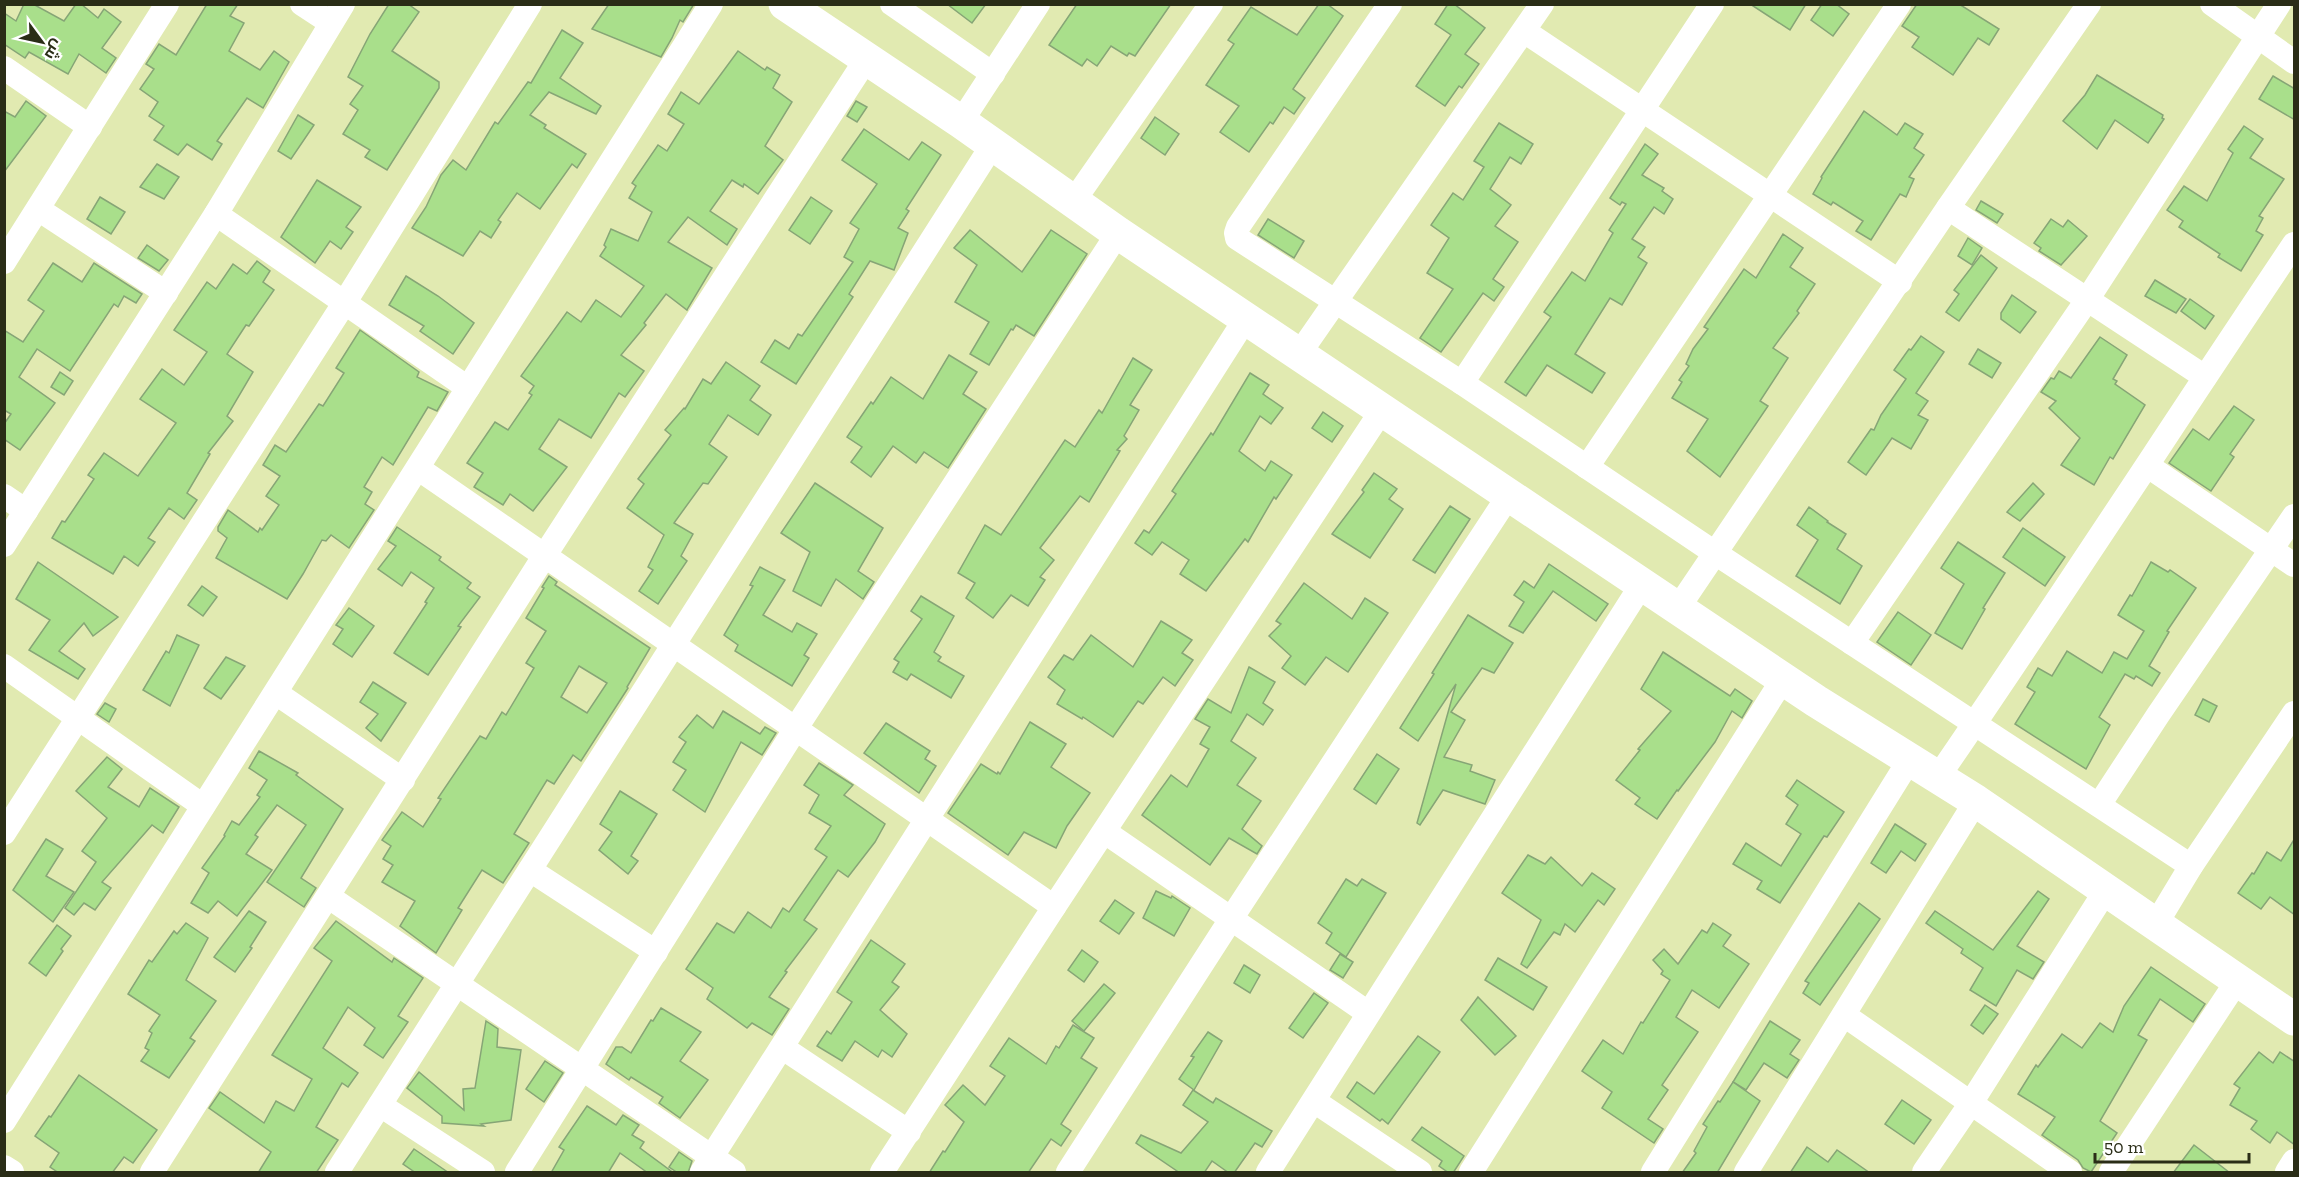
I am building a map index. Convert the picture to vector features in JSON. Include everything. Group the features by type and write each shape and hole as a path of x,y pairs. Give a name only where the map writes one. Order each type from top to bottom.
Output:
{"highway":[{"path":"785,4 993,144 1118,233 1783,679 1976,801 2236,981 2295,1019"}],"street":[{"path":"4,262 167,4"},
{"path":"4,545 216,214 337,14 302,4"},
{"path":"4,833 345,302 530,4"},
{"path":"4,1121 419,469 711,4"},
{"path":"892,4 993,74"},
{"path":"961,122 1038,4"},
{"path":"1073,202 1211,4"},
{"path":"1390,4 1236,233 1237,238 1462,383 1715,553 2191,866"},
{"path":"1299,354 1542,4"},
{"path":"1462,383 1712,4"},
{"path":"1587,467 1899,4"},
{"path":"1678,608 1948,208 2089,4"},
{"path":"2212,4 2295,62"},
{"path":"1852,643 2086,300 2279,4"},
{"path":"1524,31 1899,282"},
{"path":"152,1173 545,555 867,58"},
{"path":"4,68 90,127"},
{"path":"337,1173 459,984 672,643 993,144"},
{"path":"1948,208 2205,377"},
{"path":"38,209 166,293"},
{"path":"216,214 468,388"},
{"path":"516,1173 796,728 1118,233"},
{"path":"1938,777 2295,244"},
{"path":"707,1165 1246,318"},
{"path":"882,1173 1054,907 1382,410"},
{"path":"2148,466 2295,565"},
{"path":"419,469 1054,907"},
{"path":"1068,1173 1231,919 1509,495"},
{"path":"4,496 26,511"},
{"path":"2099,806 2158,715 2295,516"},
{"path":"1268,1173 1642,584"},
{"path":"4,666 203,806"},
{"path":"1471,1173 1783,679"},
{"path":"276,693 403,780"},
{"path":"2156,924 2191,866 2295,713"},
{"path":"1653,1173 1910,759"},
{"path":"1746,1173 1976,801"},
{"path":"1105,832 1368,1013"},
{"path":"530,870 656,952"},
{"path":"1924,1173 2106,890"},
{"path":"329,897 583,1068 707,1165 735,1173"},
{"path":"2110,1173 2236,981"},
{"path":"1844,1015 2070,1173"},
{"path":"783,1048 909,1132"},
{"path":"1314,1101 1420,1173"},
{"path":"380,1105 483,1173"},
{"path":"2287,1173 2295,1161"},
{"path":"4,1167 12,1173"}],"building":[{"path":"24,4 33,4 64,21 76,4 81,4 98,18 104,9 121,22 102,48 116,58 106,73 79,54 68,74 29,52 25,58 4,44 4,13 16,21"},
{"path":"207,4 238,4 230,16 244,23 229,51 260,70 274,51 289,62 263,108 247,98 217,141 222,144 212,160 187,144 178,155 154,140 164,126 149,116 158,102 140,89 154,69 146,64 159,44 176,55"},
{"path":"389,4 408,4 419,12 392,51 439,82 439,88 387,170 365,157 370,150 343,134 358,110 350,104 363,86 348,77 370,34"},
{"path":"609,4 694,4 683,22 680,20 661,57 592,29"},
{"path":"947,4 986,4 972,23"},
{"path":"1077,4 1171,4 1135,56 1129,53 1127,56 1111,46 1097,66 1087,59 1082,66 1049,45"},
{"path":"1319,4 1327,4 1343,16 1293,89 1305,98 1294,114 1284,107 1273,124 1270,122 1249,152 1220,132 1239,106 1206,85 1234,44 1228,40 1251,7 1297,35"},
{"path":"1448,4 1454,4 1485,28 1465,54 1479,64 1462,88 1459,86 1445,106 1416,86 1451,35 1435,24"},
{"path":"1750,4 1806,4 1790,30"},
{"path":"1822,4 1836,4 1849,14 1833,36 1811,20"},
{"path":"1917,4 1959,4 1999,29 1989,45 1978,38 1953,75 1912,47 1919,37 1902,26"},
{"path":"562,30 583,43 560,78 601,106 596,114 549,92 530,115 546,125 544,128 586,154 577,168 572,164 540,209 517,193 498,220 501,222 491,238 480,231 463,256 412,228 426,207 441,175 453,160 466,170 495,122 498,124 528,82 531,83"},
{"path":"738,51 765,70 767,67 780,75 773,88 792,102 765,146 783,160 758,194 744,184 743,187 732,180 710,211 737,229 727,245 688,217 668,242 712,268 687,310 666,294 644,323 646,325 621,355 644,371 625,397 619,393 591,438 559,419 539,449 567,467 533,511 510,494 503,505 474,487 483,473 467,463 495,422 508,430 532,395 529,393 534,386 521,376 567,312 581,322 596,300 621,317 644,286 600,256 606,247 604,245 611,229 638,241 652,212 629,198 636,186 632,183 658,145 667,151 684,124 668,114 681,92 699,104"},
{"path":"2097,75 2163,115 2164,119 2148,143 2115,120 2097,149 2063,121 2085,95"},
{"path":"2273,76 2295,89 2295,120 2259,99"},
{"path":"26,101 46,116 4,172 4,111 15,117"},
{"path":"856,101 867,107 857,122 847,116"},
{"path":"1864,111 1897,135 1905,123 1923,134 1914,148 1924,155 1909,177 1914,179 1906,197 1900,194 1871,240 1856,231 1863,221 1833,202 1831,205 1813,194 1821,177"},
{"path":"298,115 314,125 291,159 278,151"},
{"path":"1155,117 1179,134 1165,155 1141,138"},
{"path":"1499,123 1533,144 1521,164 1510,157 1490,189 1511,205 1495,226 1518,242 1493,279 1504,287 1494,301 1483,293 1441,352 1420,338 1453,289 1427,273 1449,238 1431,225 1453,193 1463,200 1484,167 1474,161"},
{"path":"2244,126 2263,139 2250,158 2284,179 2259,216 2263,218 2256,231 2263,235 2241,271 2218,257 2220,254 2179,227 2183,221 2167,210 2184,186 2207,201 2233,153 2228,149"},
{"path":"864,129 909,160 922,142 941,155 906,209 909,211 898,228 908,233 894,270 870,261 849,294 853,297 796,384 761,362 775,340 789,349 798,334 802,336 853,262 844,257 859,229 850,223 877,184 842,160"},
{"path":"1645,144 1658,154 1642,175 1664,188 1662,191 1673,199 1664,214 1654,207 1632,239 1645,247 1638,257 1647,263 1622,305 1610,298 1575,354 1605,373 1592,393 1547,365 1526,396 1505,382 1551,317 1544,312 1572,272 1585,281 1613,233 1609,230 1626,204 1622,202 1620,205 1610,198"},
{"path":"157,164 179,177 164,199 140,187"},
{"path":"317,180 361,207 346,227 353,232 341,249 330,241 315,263 281,237"},
{"path":"100,197 125,212 111,234 87,219"},
{"path":"811,197 832,211 810,244 789,230"},
{"path":"1981,201 2003,214 1997,223 1976,210"},
{"path":"1268,219 1304,241 1294,258 1258,235"},
{"path":"2051,219 2063,227 2068,220 2087,236 2061,265 2039,251 2041,248 2034,243"},
{"path":"970,230 1022,272 1051,230 1087,254 1034,336 1016,325 1013,330 1011,329 989,365 970,354 989,322 955,302 977,265 954,248"},
{"path":"1783,234 1803,248 1790,267 1815,284 1797,311 1799,313 1773,348 1788,358 1760,401 1768,406 1720,477 1687,451 1708,419 1672,398 1682,382 1679,380 1689,366 1686,364 1693,349 1708,329 1704,327 1744,269 1756,278"},
{"path":"1968,238 1982,248 1972,265 1958,256"},
{"path":"147,245 168,260 159,271 138,258"},
{"path":"1981,255 1997,268 1959,321 1946,312 1959,294 1954,290"},
{"path":"257,261 270,271 263,282 274,290 249,326 246,325 227,354 253,372 227,416 233,421 208,453 210,454 187,493 197,500 184,519 169,508 148,538 155,542 138,566 124,556 113,574 52,538 94,479 88,475 104,453 138,476 176,423 140,399 162,369 184,385 207,352 174,330 207,282 216,289 233,264 247,274"},
{"path":"53,263 82,282 94,263 142,294 136,303 124,296 118,307 114,304 70,371 37,349 19,377 55,403 20,450 4,439 4,424 11,414 4,410 4,330 23,342 44,311 28,300"},
{"path":"406,276 474,323 453,354 420,331 424,326 389,305"},
{"path":"2155,280 2186,299 2176,313 2145,296"},
{"path":"2012,295 2036,312 2020,333 2001,319 2001,313"},
{"path":"2190,299 2214,316 2205,329 2181,311"},
{"path":"360,330 419,372 417,377 448,392 437,411 428,407 393,465 382,457 364,487 372,492 365,504 374,510 349,548 331,535 326,541 322,540 287,599 216,558 227,538 218,531 218,527 228,510 258,532 260,528 262,530 279,505 266,496 280,476 263,465 275,445 286,452 319,404 323,406 344,373 336,368"},
{"path":"1921,336 1944,352 1916,393 1928,401 1918,415 1928,420 1911,449 1892,438 1866,475 1848,462 1871,429 1874,430 1881,415 1906,379 1894,370"},
{"path":"2100,337 2127,355 2113,379 2117,381 2115,384 2145,405 2113,459 2110,457 2094,485 2061,465 2080,438 2049,408 2056,401 2041,392 2059,371 2071,378"},
{"path":"1978,349 2001,363 1992,378 1969,364"},
{"path":"949,355 977,372 963,394 986,409 948,468 924,452 916,463 893,446 871,477 851,462 862,447 847,437 891,377 923,399"},
{"path":"1133,358 1152,370 1130,405 1139,410 1124,436 1127,439 1117,450 1120,451 1089,502 1080,496 1040,548 1054,560 1040,577 1045,580 1028,606 1011,595 993,618 966,598 975,583 958,573 985,525 1001,535 1065,440 1075,447 1099,410 1102,413"},
{"path":"726,362 760,386 750,400 771,415 758,435 728,415 709,444 727,457 708,484 703,483 674,523 693,534 681,556 687,561 658,604 639,591 653,570 648,567 664,535 627,508 644,484 638,479 671,435 665,430 685,409 703,379 711,384"},
{"path":"60,372 73,381 64,395 51,387"},
{"path":"1250,373 1269,385 1263,394 1283,408 1271,424 1260,416 1239,451 1265,471 1271,461 1292,475 1276,499 1274,497 1248,542 1245,539 1206,591 1180,574 1189,560 1162,542 1152,555 1135,543 1144,530 1149,533 1176,494 1172,491 1211,433 1213,435"},
{"path":"2234,406 2254,420 2230,454 2234,457 2211,491 2169,463 2193,429 2209,440"},
{"path":"1323,412 1343,426 1332,442 1312,428"},
{"path":"1374,473 1397,489 1389,499 1403,509 1370,558 1332,534 1364,492 1362,490"},
{"path":"815,483 883,528 858,571 874,582 863,599 836,579 821,606 793,591 810,552 781,533"},
{"path":"2033,483 2044,494 2020,521 2007,512"},
{"path":"1450,506 1470,519 1435,573 1413,560"},
{"path":"1809,507 1846,534 1837,549 1862,566 1840,604 1796,576 1818,540 1797,525"},
{"path":"397,527 441,557 439,560 471,583 467,588 480,597 458,626 461,627 428,675 394,653 427,603 425,602 434,588 411,572 402,586 378,569 396,546 388,541"},
{"path":"2023,528 2065,557 2045,586 2003,557"},
{"path":"1958,542 2005,573 1983,608 1985,609 1962,649 1935,633 1964,584 1941,568"},
{"path":"38,562 118,617 93,636 84,623 59,651 85,669 78,679 29,650 50,620 16,599"},
{"path":"2151,562 2168,572 2170,570 2196,588 2167,631 2169,632 2149,666 2160,673 2152,686 2136,676 2134,679 2125,674 2099,717 2110,725 2086,769 2015,724 2035,692 2027,687 2038,668 2052,676 2067,651 2102,673 2114,652 2127,659 2144,631 2118,615 2130,595 2132,596"},
{"path":"1549,564 1608,604 1596,621 1553,591 1523,633 1509,626 1524,602 1514,595 1524,581 1534,588"},
{"path":"760,567 785,580 763,615 792,632 797,623 817,634 804,655 809,658 792,686 735,651 738,645 724,635 753,586 750,585"},
{"path":"549,576 557,582 555,585 650,648 628,688 581,761 573,755 554,784 547,780 514,834 529,843 503,883 482,870 458,908 462,910 436,953 400,926 415,901 382,882 393,865 383,859 391,846 382,840 402,812 423,827 441,799 438,798 480,736 486,739 502,712 506,715 534,668 526,663 546,631 526,618 544,588 542,587","holes":["579,666 607,683 587,713 561,697"]},
{"path":"1304,583 1352,619 1365,598 1388,613 1348,672 1326,657 1305,685 1282,668 1291,656 1269,636 1281,624 1276,621"},
{"path":"202,586 217,597 203,616 188,605"},
{"path":"921,596 954,616 934,652 941,657 938,661 964,676 951,698 911,674 907,680 893,672 899,662 894,659 922,619 911,611"},
{"path":"349,608 374,626 352,657 333,644 343,629 336,625"},
{"path":"1898,612 1931,635 1911,665 1877,642"},
{"path":"1468,615 1513,643 1494,673 1482,668 1451,712 1465,720 1444,757 1472,765 1470,771 1495,780 1485,804 1443,790 1420,825 1417,823 1456,684 1418,741 1400,728"},
{"path":"1161,621 1192,640 1182,653 1193,660 1175,686 1163,677 1143,704 1138,701 1113,737 1083,717 1082,719 1057,704 1065,690 1048,677 1064,655 1073,660 1091,635 1133,667"},
{"path":"177,635 199,645 170,706 143,690 166,651 169,653"},
{"path":"1663,652 1730,696 1735,689 1752,701 1742,718 1732,711 1715,742 1657,819 1635,804 1640,798 1616,780 1640,750 1638,749 1671,711 1641,689"},
{"path":"226,657 245,666 221,699 204,688"},
{"path":"1249,667 1275,682 1263,703 1273,710 1263,725 1247,714 1231,741 1256,758 1237,785 1261,801 1242,829 1262,846 1257,854 1229,838 1210,865 1142,815 1171,775 1187,787 1209,749 1200,744 1210,727 1195,719 1208,699 1231,713"},
{"path":"373,682 406,703 381,741 366,728 378,714 360,702"},
{"path":"2203,699 2217,706 2209,722 2195,715"},
{"path":"105,703 116,709 109,722 97,714"},
{"path":"723,711 760,734 765,727 776,733 762,755 741,742 705,812 673,790 686,770 673,762 686,742 679,737 697,715 713,728"},
{"path":"1030,722 1066,744 1051,767 1090,793 1067,826 1056,848 1024,832 1008,855 948,813 981,764 1000,774"},
{"path":"886,723 930,751 925,759 936,766 919,793 864,753"},
{"path":"259,751 298,773 296,775 343,809 301,878 316,888 304,907 267,882 306,825 277,805 255,835 258,837 246,854 272,870 237,916 218,901 208,913 191,903 209,873 202,868 225,836 232,821 239,825 260,797 257,795 267,780 249,768"},
{"path":"1377,754 1399,769 1376,804 1354,789"},
{"path":"107,757 122,769 108,787 139,807 150,788 179,807 163,833 152,825 102,882 111,888 95,910 84,903 74,915 65,908 96,862 82,851 107,818 76,791"},
{"path":"819,763 853,785 844,795 885,824 875,842 848,877 838,870 804,920 817,929 785,971 787,972 769,997 789,1009 772,1035 752,1023 747,1028 707,999 713,988 686,969 717,923 734,933 748,912 771,928 783,908 789,912 827,857 815,849 831,826 809,813 819,795 804,785"},
{"path":"1797,780 1844,812 1827,837 1824,836 1780,903 1757,889 1762,881 1733,864 1746,843 1781,866 1801,834 1786,824 1798,805 1786,796"},
{"path":"620,791 657,814 631,856 638,861 628,874 599,850 612,832 600,824"},
{"path":"1895,824 1926,844 1915,861 1901,851 1886,873 1871,863"},
{"path":"2295,838 2295,915 2270,897 2261,909 2238,893 2252,873 2254,874 2267,852 2281,861"},
{"path":"46,839 63,849 46,876 74,892 53,922 13,890"},
{"path":"1528,855 1545,864 1551,857 1582,886 1592,873 1615,889 1604,905 1598,900 1575,932 1565,924 1560,935 1554,932 1527,968 1521,964 1541,920 1502,893"},
{"path":"1346,879 1357,886 1362,879 1386,893 1346,957 1326,943 1332,933 1318,923"},
{"path":"1156,891 1171,898 1172,896 1190,908 1174,936 1143,918"},
{"path":"2038,891 2049,899 2017,946 2044,962 2033,979 2017,970 1996,1006 1970,990 1983,968 1961,953 1963,949 1926,923 1935,911 1993,950"},
{"path":"1115,900 1134,913 1119,934 1100,921"},
{"path":"1859,903 1880,919 1820,1005 1803,993 1809,983 1805,981"},
{"path":"249,911 266,922 250,947 252,948 235,972 214,957"},
{"path":"336,921 392,962 394,958 423,978 398,1016 408,1022 383,1058 364,1045 375,1028 348,1007 323,1048 358,1073 348,1087 342,1083 316,1127 338,1140 316,1173 258,1173 271,1152 209,1108 220,1092 264,1123 276,1101 294,1111 312,1079 272,1055 332,961 314,948"},
{"path":"186,923 208,938 186,980 216,1001 190,1038 195,1041 169,1078 141,1061 149,1050 145,1048 152,1033 149,1031 160,1015 128,994 149,960 152,962 174,931 177,934"},
{"path":"1713,923 1731,935 1723,946 1749,964 1719,1008 1692,990 1676,1017 1698,1032 1662,1085 1668,1090 1648,1119 1663,1129 1654,1143 1602,1108 1612,1092 1582,1071 1603,1040 1623,1054 1641,1022 1643,1023 1670,980 1661,974 1663,971 1653,960 1664,949 1678,964 1702,930 1707,933"},
{"path":"57,925 71,936 46,976 29,963"},
{"path":"871,940 905,964 892,982 899,987 880,1010 907,1034 892,1057 882,1050 878,1057 855,1041 842,1061 817,1046 827,1031 831,1034 852,1002 837,992"},
{"path":"1082,950 1098,962 1084,982 1068,970"},
{"path":"1340,954 1353,962 1343,978 1330,970"},
{"path":"1498,958 1547,987 1533,1010 1485,980"},
{"path":"1244,965 1260,975 1250,993 1234,983"},
{"path":"2151,967 2205,1004 2193,1022 2160,999 2138,1035 2147,1040 2100,1121 2117,1133 2091,1172 2042,1135 2055,1117 2018,1094 2036,1065 2038,1067 2062,1034 2082,1048 2100,1023 2113,1032 2124,1006"},
{"path":"1104,984 1115,993 1084,1031 1072,1021"},
{"path":"1314,993 1328,1003 1303,1038 1289,1028"},
{"path":"1478,997 1516,1036 1495,1055 1461,1020"},
{"path":"1985,1005 1998,1014 1983,1034 1971,1025"},
{"path":"661,1008 701,1032 680,1061 708,1080 680,1118 659,1103 663,1097 631,1077 629,1080 606,1064 616,1047 622,1047 631,1053"},
{"path":"486,1021 498,1029 497,1047 521,1050 511,1120 481,1124 484,1126 442,1123 442,1116 407,1088 419,1072 464,1110 463,1089 475,1088"},
{"path":"1770,1021 1800,1040 1790,1054 1799,1060 1787,1078 1764,1063 1746,1090 1733,1082"},
{"path":"1073,1025 1094,1038 1081,1058 1097,1068 1061,1124 1071,1131 1061,1146 1051,1139 1028,1173 929,1173 964,1122 945,1105 963,1085 985,1105 1005,1076 990,1066 1009,1038 1046,1064 1056,1046 1059,1048"},
{"path":"1208,1032 1222,1041 1194,1090 1179,1079 1194,1057 1191,1056"},
{"path":"1418,1036 1440,1052 1388,1124 1382,1119 1380,1121 1347,1097 1357,1082 1374,1094"},
{"path":"2259,1052 2273,1063 2280,1052 2295,1062 2295,1145 2277,1132 2270,1143 2251,1129 2257,1121 2230,1105 2240,1088 2234,1084"},
{"path":"545,1061 563,1073 544,1102 526,1089"},
{"path":"79,1075 157,1130 133,1163 124,1157 112,1173 59,1173 50,1167 59,1153 35,1136 49,1116 51,1117"},
{"path":"1733,1082 1760,1101 1717,1173 1682,1173 1696,1153 1694,1151 1707,1127 1703,1124"},
{"path":"1193,1090 1213,1103 1216,1098 1272,1131 1262,1147 1255,1143 1234,1173 1229,1173 1212,1161 1204,1173 1180,1173 1136,1143 1141,1135 1181,1153 1208,1122 1183,1105"},
{"path":"1902,1100 1931,1120 1914,1144 1885,1124"},
{"path":"587,1106 616,1125 623,1115 639,1125 632,1135 644,1142 640,1148 671,1171 670,1173 648,1173 620,1153 608,1173 551,1173 564,1150 559,1147"},
{"path":"1422,1127 1464,1156 1453,1173 1439,1166 1442,1161 1412,1140"},
{"path":"2194,1145 2230,1173 2173,1173"},
{"path":"1807,1147 1828,1162 1837,1150 1870,1173 1790,1173"},
{"path":"414,1149 449,1173 416,1173 403,1164"},
{"path":"679,1152 692,1161 688,1173 678,1173 669,1167"}]}
